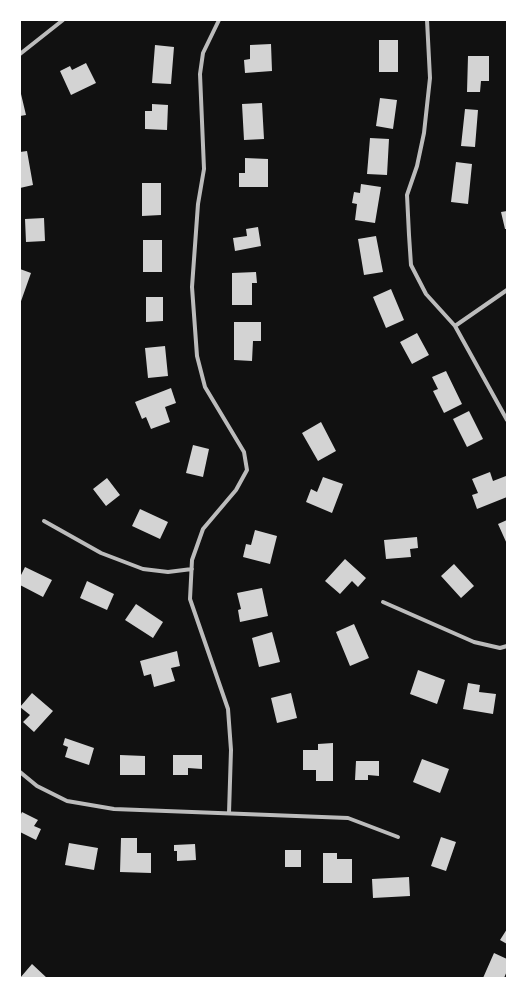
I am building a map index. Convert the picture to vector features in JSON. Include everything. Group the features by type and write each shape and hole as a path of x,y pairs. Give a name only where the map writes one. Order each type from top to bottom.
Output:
{"street":[{"path":"20,54 63,20"},
{"path":"219,20 203,53 200,74 204,168 198,204 192,287 197,356 205,387 244,452 247,470 236,490 203,529 192,560 190,599 228,709 232,750 228,813"},
{"path":"427,20 430,78 424,133 417,166 407,195 408,235 411,265 426,294 455,326 507,420"},
{"path":"455,326 507,290"},
{"path":"44,521 101,553 143,569 168,572 192,569"},
{"path":"383,602 474,642 500,648 507,646"},
{"path":"20,772 37,786 67,801 114,809 348,818 398,837"}],"building":[{"path":"379,40 398,40 398,72 379,72"},
{"path":"271,44 272,71 245,73 244,60 250,59 250,45"},
{"path":"155,45 174,47 171,84 152,83"},
{"path":"468,56 489,56 489,81 481,81 480,92 467,92"},
{"path":"86,63 96,83 71,95 60,71 70,66 72,70"},
{"path":"20,94 26,115 20,116"},
{"path":"380,98 397,100 393,129 376,126"},
{"path":"262,103 264,139 244,140 242,104"},
{"path":"152,104 168,105 167,130 145,129 145,111 152,111"},
{"path":"465,109 478,110 475,147 461,146"},
{"path":"370,138 389,139 387,175 367,174"},
{"path":"27,151 33,185 20,188 20,152"},
{"path":"245,158 268,159 268,187 239,187 239,173 245,173"},
{"path":"456,162 472,164 468,204 451,202"},
{"path":"142,183 161,183 161,215 142,216"},
{"path":"361,184 381,187 375,223 355,220 357,204 352,203 354,192 360,193"},
{"path":"507,211 507,229 505,229 501,212"},
{"path":"44,218 45,241 26,242 25,219"},
{"path":"258,227 261,246 235,251 233,238 247,236 246,229"},
{"path":"376,236 383,272 364,275 358,239"},
{"path":"143,240 162,240 162,272 143,272"},
{"path":"20,269 31,273 20,304"},
{"path":"256,272 257,283 252,283 252,305 232,305 232,273"},
{"path":"391,289 404,320 386,328 373,297"},
{"path":"146,297 163,297 163,321 146,322"},
{"path":"234,322 261,322 261,341 253,341 252,361 234,360"},
{"path":"417,333 429,355 412,364 400,342"},
{"path":"165,346 168,376 148,378 145,348"},
{"path":"446,371 462,404 444,413 433,391 438,389 432,377"},
{"path":"171,388 176,403 165,407 170,422 151,429 146,417 142,419 135,402"},
{"path":"469,411 483,439 467,447 453,419"},
{"path":"321,422 336,451 318,461 302,433"},
{"path":"193,445 209,449 203,477 186,473"},
{"path":"490,472 493,481 506,476 507,497 477,509 472,495 478,493 472,479"},
{"path":"323,477 343,484 332,513 306,502 311,489 317,492"},
{"path":"107,478 120,495 106,506 93,489"},
{"path":"140,509 168,522 160,539 132,526"},
{"path":"507,520 507,544 498,524"},
{"path":"255,530 277,536 270,564 243,557 246,544 251,545"},
{"path":"417,537 418,548 410,549 411,557 386,559 384,540"},
{"path":"345,559 366,578 358,587 352,581 340,594 325,581"},
{"path":"454,564 474,586 461,598 441,576"},
{"path":"25,567 52,580 43,597 20,585 20,577"},
{"path":"87,581 114,594 107,610 80,598"},
{"path":"262,588 268,616 240,622 238,610 241,609 237,593"},
{"path":"136,604 163,622 153,638 125,620"},
{"path":"354,624 369,658 350,666 336,632"},
{"path":"272,632 280,662 259,667 252,638"},
{"path":"177,651 180,666 171,668 175,681 154,687 151,674 144,676 140,661"},
{"path":"418,670 445,680 437,704 410,694"},
{"path":"468,683 480,685 479,692 496,694 493,714 463,709"},
{"path":"32,693 53,711 34,732 23,722 30,715 20,707"},
{"path":"291,693 297,718 277,723 271,698"},
{"path":"65,738 94,748 89,765 65,757 68,747 63,745"},
{"path":"333,743 333,781 316,781 316,770 303,770 303,750 318,750 318,744"},
{"path":"120,755 145,756 145,775 120,775"},
{"path":"173,755 202,755 202,769 188,768 188,775 173,775"},
{"path":"422,759 449,769 440,793 413,782"},
{"path":"356,761 379,761 379,776 368,775 368,780 355,780"},
{"path":"22,812 38,820 34,826 41,829 36,840 20,832 20,816"},
{"path":"441,837 456,842 446,871 431,866"},
{"path":"121,838 137,838 137,853 151,853 151,873 120,872"},
{"path":"69,843 98,848 94,870 65,865"},
{"path":"195,844 196,860 177,861 177,851 174,851 174,845"},
{"path":"285,850 301,850 301,867 285,867"},
{"path":"323,853 337,853 337,859 352,859 352,883 323,883"},
{"path":"409,877 410,896 373,898 372,879"},
{"path":"507,929 507,944 500,940"},
{"path":"494,953 507,959 507,971 504,978 483,978"},
{"path":"32,964 47,978 20,978"}]}
